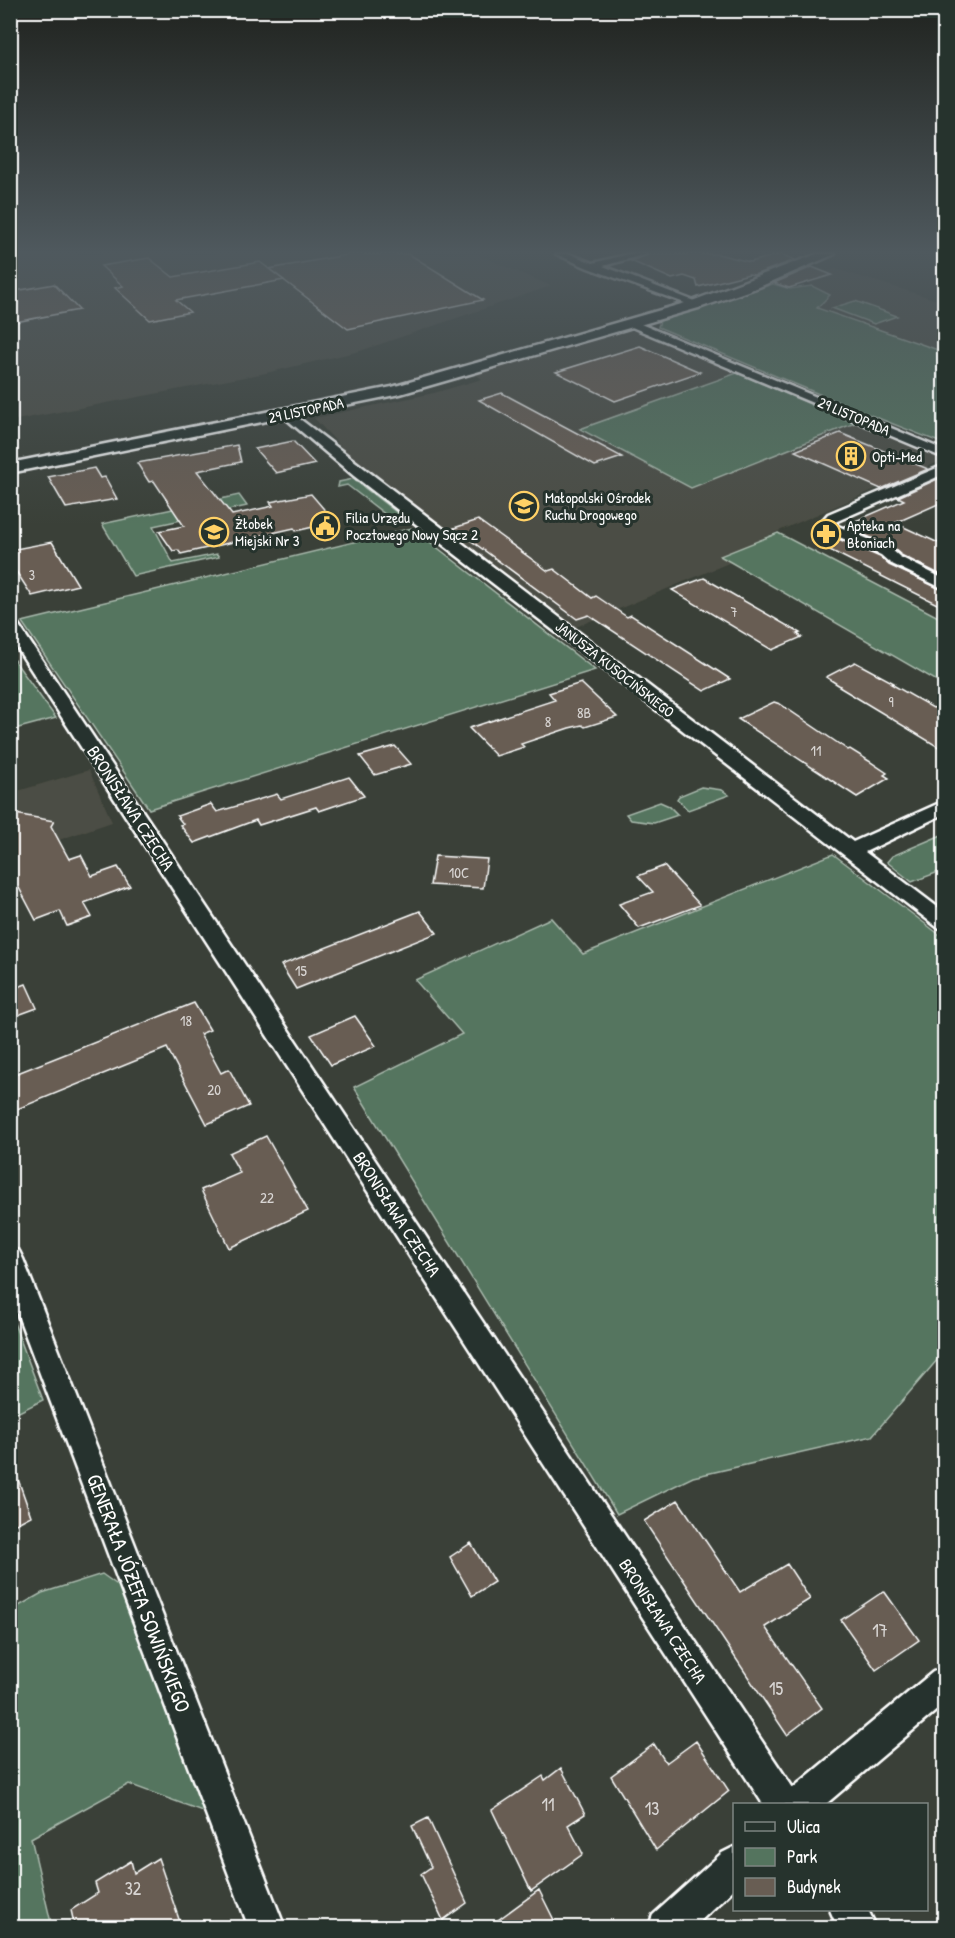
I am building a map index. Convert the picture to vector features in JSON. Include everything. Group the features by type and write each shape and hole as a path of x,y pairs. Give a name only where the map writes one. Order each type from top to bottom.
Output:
{"street":[{"name":"29 LISTOPADA","path":"10,468 394,391 557,344"},
{"name":"29 LISTOPADA","path":"683,344 945,454"},
{"name":"JANUSZA KUSOCIŃSKIEGO","path":"288,414 359,473 945,922"},
{"path":"945,469 833,517 828,522 833,529 886,552 895,560 945,585"},
{"name":"BRONISŁAWA CZECHA","path":"10,624 782,1803"},
{"path":"851,851 945,807"},
{"name":"GENERAŁA JÓZEFA SOWIŃSKIEGO","path":"10,1259 267,1928"},
{"path":"801,1803 945,1683"},
{"path":"666,1928 733,1866"},
{"path":"849,1911 859,1928"}],"shaded area":[{"path":"11,344 379,344 266,373 11,421"},
{"path":"578,344 670,344 737,373 581,429 691,488 855,423 943,460 721,556 731,562 576,627 357,464 314,418 434,393 482,379 475,374"},
{"path":"922,344 944,344 944,352"},
{"path":"89,770 112,822 11,856 11,793"}],"green space":[{"path":"700,344 922,344 944,352 944,444"},
{"path":"737,373 855,423 691,488 580,429"},
{"path":"353,479 400,515 390,518 347,485 338,487 339,482"},
{"path":"239,495 247,506 153,526 173,563 217,554 219,557 133,576 102,524"},
{"path":"412,528 595,670 149,809 22,622"},
{"path":"778,533 944,620 944,685 720,556"},
{"path":"11,656 56,718 11,730"},
{"path":"701,787 722,790 729,795 688,810 677,799"},
{"path":"660,802 669,806 678,815 654,823 631,820 626,814"},
{"path":"944,834 944,870 912,882 887,862 892,856"},
{"path":"833,854 944,938 944,1352 872,1436 693,1477 617,1514 354,1087 462,1034 415,980 551,918 583,954"},
{"path":"11,1315 43,1400 10,1416"},
{"path":"102,1574 134,1597 209,1805 202,1811 129,1784 31,1838 52,1927 11,1927 10,1611 42,1593"}],"building":[{"path":"640,346 700,372 615,401 556,372"},
{"path":"502,393 622,457 595,466 479,400"},
{"name":"Opti-Med","path":"840,433 928,469 881,489 795,451"},
{"path":"293,441 315,464 276,473 255,449"},
{"path":"237,445 241,462 197,471 232,515 273,506 270,502 311,494 335,522 296,531 294,528 181,554 178,550 173,551 159,531 184,526 154,481 149,482 137,463"},
{"path":"94,468 100,478 105,477 117,499 66,508 48,477"},
{"path":"944,476 945,501 895,523 945,546 945,577 901,555 892,547 844,526 904,500 898,497"},
{"path":"478,520 548,571 554,569 592,598 596,596 627,617 631,615 730,679 704,691 589,615 577,619 454,528"},
{"path":"827,534 880,557 889,565 945,591 945,608 812,541"},
{"path":"52,542 78,585 32,596 10,562 10,550"},
{"path":"704,578 800,633 797,634 802,637 772,650 672,590"},
{"path":"855,662 933,708 936,707 945,712 945,751 826,677"},
{"path":"581,683 617,717 585,727 582,725 569,728 521,744 524,747 496,756 469,728 555,700 549,693"},
{"path":"774,702 869,761 887,773 884,775 889,778 857,797 738,719"},
{"path":"395,746 411,764 375,775 360,756"},
{"path":"349,777 364,796 319,811 316,807 259,825 256,820 194,843 180,825 183,824 177,816 211,804 217,812 277,794 281,799"},
{"path":"10,813 54,821 51,826 69,859 81,855 92,876 118,867 130,886 84,903 92,917 67,926 60,911 36,920 19,888 10,891"},
{"path":"435,856 487,859 483,888 430,885"},
{"path":"664,866 700,905 639,928 619,904 653,892 638,876"},
{"path":"420,911 437,933 296,989 281,965"},
{"path":"26,984 37,1008 10,1018 10,990"},
{"path":"194,1003 210,1030 200,1034 221,1073 229,1069 249,1106 207,1124 167,1048 10,1112 10,1076"},
{"path":"355,1016 376,1046 331,1065 311,1035"},
{"path":"266,1136 308,1211 229,1248 201,1190 240,1173 229,1153"},
{"path":"10,1465 13,1465 31,1516 10,1527"},
{"path":"678,1500 740,1592 787,1564 810,1599 765,1627 822,1708 787,1735 644,1521"},
{"path":"471,1543 494,1582 472,1596 450,1557"},
{"path":"884,1591 919,1640 876,1670 841,1620"},
{"path":"696,1741 729,1791 656,1850 611,1776 654,1744 666,1763"},
{"path":"561,1768 585,1814 568,1825 583,1854 531,1891 492,1810 543,1776 545,1780"},
{"path":"428,1818 467,1903 443,1920 421,1874 431,1867 412,1826"},
{"path":"158,1858 182,1928 75,1928 71,1910 98,1893 95,1883 131,1861 134,1873"},
{"path":"539,1890 558,1928 487,1928"}],"place":[{"name":"Opti-Med","path":"851,456"},
{"name":"Małopolski Ośrodek Ruchu Drogowego","path":"524,506"},
{"name":"Filia Urzędu Pocztowego Nowy Sącz 2","path":"325,526"},
{"name":"Żłobek Miejski Nr 3","path":"214,532"},
{"name":"Apteka na Błoniach","path":"826,534"}]}
